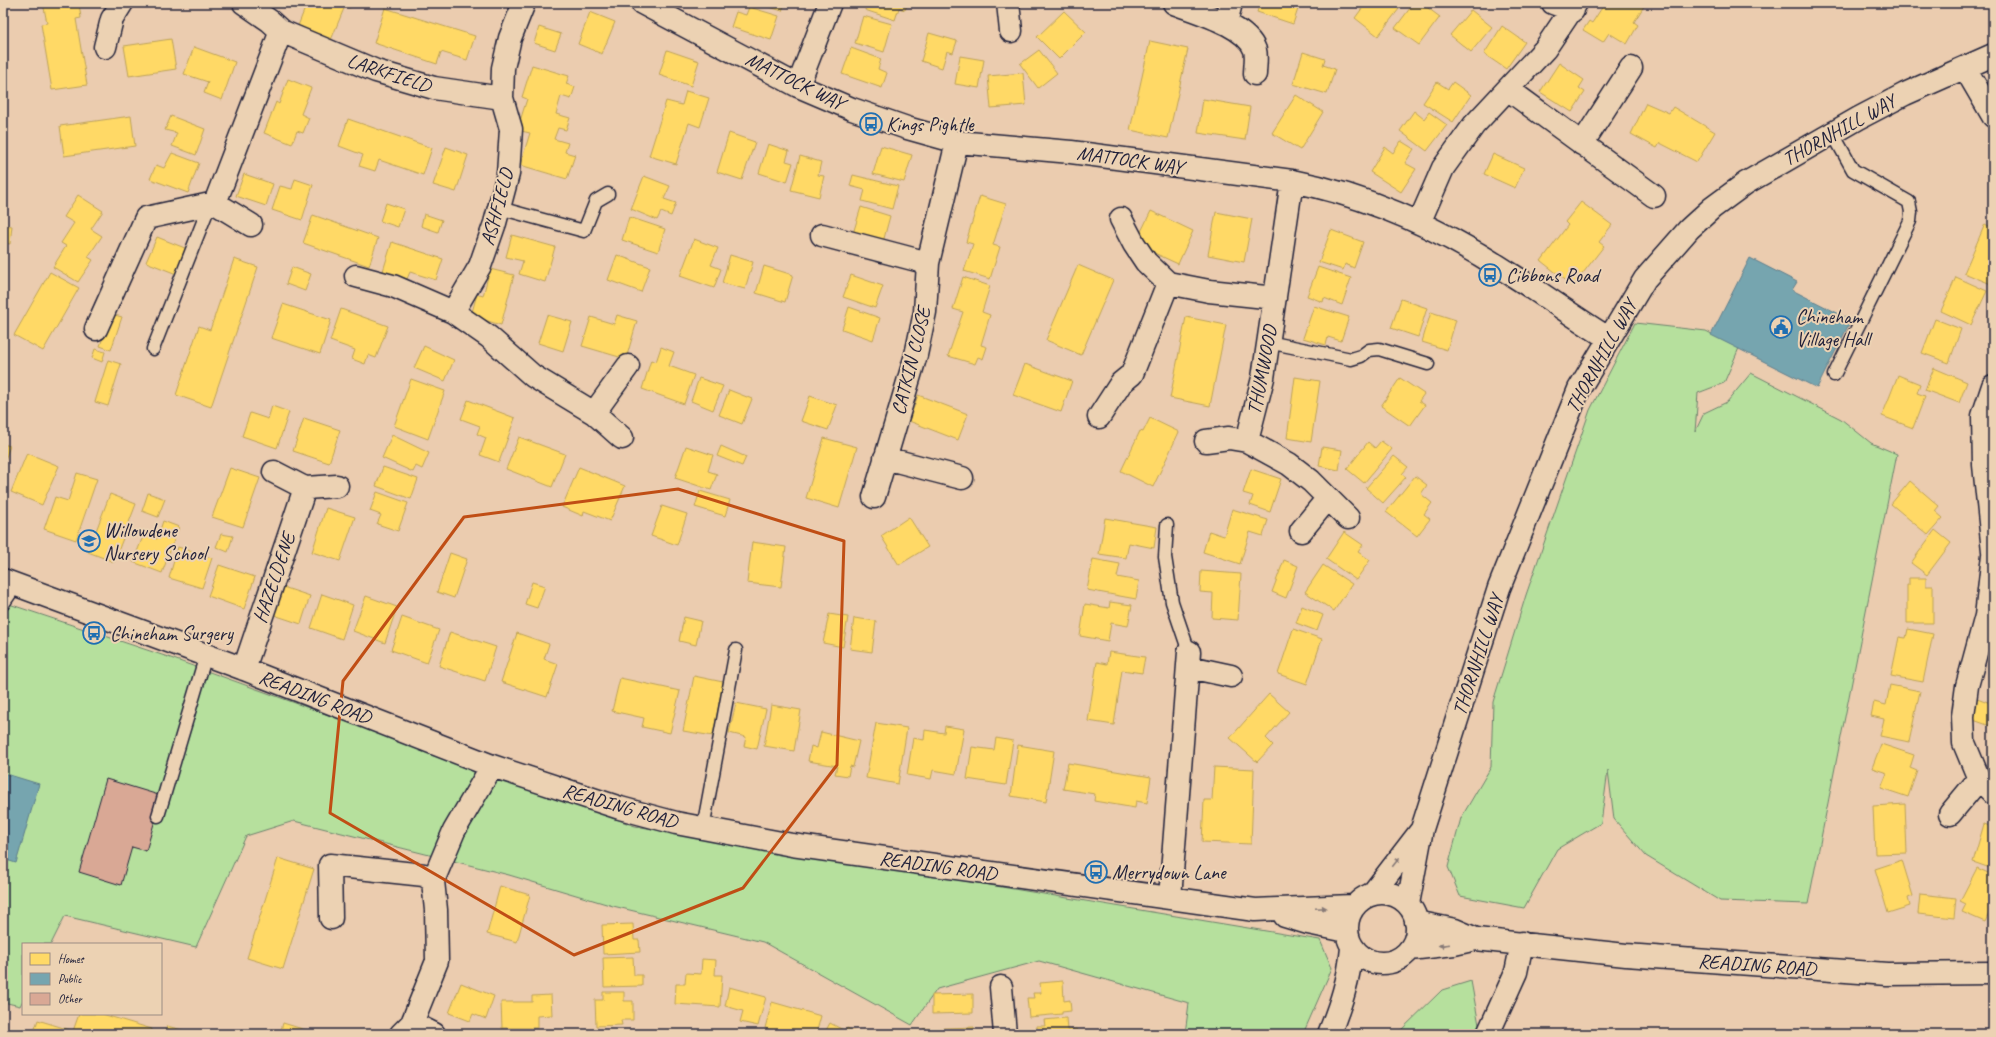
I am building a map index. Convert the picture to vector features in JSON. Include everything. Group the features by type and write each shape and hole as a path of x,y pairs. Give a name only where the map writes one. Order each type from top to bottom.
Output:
{"street":[{"path":"106,47 112,19 122,3"},
{"name":"LARKFIELD","path":"244,3 270,21 281,31 376,71 434,88 502,98"},
{"name":"ASHFIELD","path":"453,312 480,266 499,208 508,174 511,129 502,98 503,68 510,38 524,3"},
{"name":"MATTOCK WAY","path":"642,3 798,86 880,119 957,142 1071,152 1292,181 1320,187 1375,204 1419,223 1490,261 1608,338"},
{"path":"798,86 830,3"},
{"path":"1008,3 1011,31"},
{"path":"1174,3 1229,13 1255,50 1255,74"},
{"path":"1419,223 1443,168 1474,125 1509,90 1545,49 1567,5"},
{"path":"213,203 281,31"},
{"name":"THORNHILL WAY","path":"1412,913 1422,829 1499,588 1579,389 1608,338 1645,279 1689,230 1712,208 1746,183 1832,132 1905,94 1993,55"},
{"path":"1582,144 1631,68"},
{"path":"1965,68 1993,116"},
{"path":"1509,90 1654,196"},
{"name":"CATKIN CLOSE","path":"874,497 916,355 925,312 928,263 957,142"},
{"name":"THUMWOOD","path":"1247,441 1263,378 1292,181"},
{"path":"96,329 146,218 213,203 251,225"},
{"path":"1099,417 1121,383 1132,374 1168,283 1146,262 1134,244 1121,219"},
{"path":"822,235 928,263"},
{"path":"356,276 392,286 453,312 489,337 533,376 594,413 622,438"},
{"name":"THUMWOOD","path":"1168,283 1208,291 1275,298"},
{"path":"594,413 628,366"},
{"path":"1993,386 1983,416 1989,465 1993,550"},
{"name":"THUMWOOD","path":"1206,441 1229,438 1247,441 1289,464 1311,481 1348,518"},
{"path":"885,458 962,478"},
{"path":"274,472 305,488 337,486"},
{"name":"HAZELDENE","path":"244,669 305,488"},
{"path":"1301,531 1328,498"},
{"path":"1950,814 1986,786 1964,743 1963,716 1967,686 1986,616 1993,555"},
{"name":"READING ROAD","path":"9,583 244,669 492,766 620,808 703,828 792,845 1268,911 1308,923 1349,939"},
{"path":"1170,898 1189,659 1231,676"},
{"path":"434,1034 406,1028 437,961 436,910 433,881 454,831 492,766"},
{"name":"THORNHILL WAY","path":"1373,893 1422,829"},
{"path":"331,918 330,865 424,875 433,881"},
{"path":"1329,1034 1343,1001 1350,973 1348,914 1353,906 1363,897 1373,893 1386,892 1399,897 1412,913 1417,932 1403,955 1365,978 1343,1001"},
{"name":"READING ROAD","path":"1268,911 1353,906"},
{"name":"READING ROAD","path":"1412,913 1476,938 1626,955 1887,974 1993,973"},
{"name":"READING ROAD","path":"1403,955 1476,938"},
{"path":"1349,939 1361,957 1370,962 1385,963 1403,955"},
{"path":"1488,1034 1516,972 1522,943"},
{"path":"1001,987 1005,1034"}],"lane":[{"path":"1832,132 1852,170 1909,202 1911,212 1910,221 1834,375"},
{"path":"499,208 584,231 596,201 608,194"},
{"path":"153,349 213,203"},
{"path":"1268,342 1351,359 1361,356 1370,350 1379,349 1428,364"},
{"path":"1167,524 1165,557 1172,602 1189,659"},
{"path":"3,604 9,583"},
{"path":"703,828 736,650"},
{"path":"158,816 206,655"}],"highlighted area":[{"path":"678,489 844,541 837,765 743,888 574,955 330,813 343,681 464,517"}],"green space":[{"path":"1635,323 1706,331 1739,348 1724,383 1698,393 1695,432 1704,413 1727,402 1751,373 1841,419 1871,443 1897,454 1808,904 1720,901 1646,856 1614,819 1608,770 1601,823 1557,849 1524,908 1460,896 1448,867 1461,818 1491,767 1493,702 1526,595 1590,410"},
{"path":"3,602 168,657 635,826 1320,940 1332,968 1303,1034 1185,1034 1189,1003 1039,961 937,989 912,1025 763,942 613,906 509,875 294,821 246,836 196,947 65,916 52,943 22,943 22,1002 20,1006 3,1002"},
{"path":"1471,981 1479,1025 1475,1034 1397,1034 1442,990"}],"building: Homes":[{"path":"43,3 79,3 81,18 76,19 87,85 52,90 41,24 47,23"},
{"path":"307,3 352,3 350,8 345,6 331,40 298,26"},
{"path":"757,3 785,3 782,11"},
{"path":"867,3 908,3 905,10 899,8 895,20 865,10"},
{"path":"1260,3 1300,3 1293,24 1257,12"},
{"path":"1366,3 1392,3 1399,9 1378,36 1355,18"},
{"path":"1414,3 1421,3 1440,17 1419,45 1395,28"},
{"path":"1605,3 1646,3 1634,22 1638,25 1627,44 1609,33 1603,42 1583,30 1589,21 1592,23"},
{"path":"1861,3 1874,3 1866,9"},
{"path":"749,7 779,16 771,40 731,27 736,12 746,15"},
{"path":"385,8 475,36 467,60 441,52 437,64 374,43"},
{"path":"1471,10 1492,27 1471,52 1450,35"},
{"path":"1064,11 1086,32 1059,59 1037,37"},
{"path":"590,12 615,22 602,54 578,44"},
{"path":"863,16 892,24 884,52 855,43"},
{"path":"1502,26 1525,42 1506,69 1484,54"},
{"path":"539,27 561,34 555,50 534,43"},
{"path":"929,33 957,41 953,53 947,51 942,68 921,61"},
{"path":"171,39 176,69 129,76 124,46"},
{"path":"1150,41 1188,49 1168,138 1130,130"},
{"path":"194,47 235,62 222,100 204,93 208,82 184,74"},
{"path":"851,48 881,59 878,69 887,73 882,88 842,74"},
{"path":"667,50 699,61 691,86 659,75"},
{"path":"1039,50 1057,73 1038,88 1020,64"},
{"path":"1303,52 1325,59 1323,65 1335,69 1327,94 1293,84"},
{"path":"960,56 984,60 979,88 955,84"},
{"path":"1559,63 1584,80 1579,88 1585,92 1572,112 1540,92"},
{"path":"532,65 569,76 566,84 575,87 571,99 561,96 556,114 570,118 566,130 558,128 554,139 568,143 565,152 575,155 567,179 520,165 530,133 517,130 527,99 522,97"},
{"path":"1023,73 1026,105 991,108 988,76"},
{"path":"288,79 311,88 301,114 309,118 303,133 297,131 292,144 264,133 276,102 279,104"},
{"path":"1437,82 1448,89 1453,82 1471,95 1453,122 1423,103"},
{"path":"686,91 709,98 700,127 689,123 676,164 649,156 666,101 682,105"},
{"path":"1296,95 1323,112 1300,150 1272,133"},
{"path":"1203,99 1250,107 1245,140 1198,133"},
{"path":"1646,103 1669,113 1673,107 1715,132 1697,162 1660,143 1657,148 1631,134"},
{"path":"1414,111 1424,119 1429,112 1447,125 1427,151 1400,131"},
{"path":"131,116 135,146 64,156 60,126"},
{"path":"171,116 205,129 196,155 172,146 177,133 165,130"},
{"path":"348,119 432,148 423,175 379,160 375,171 359,166 363,155 339,146"},
{"path":"729,133 755,142 742,180 717,172"},
{"path":"1401,141 1414,149 1405,163 1416,169 1401,192 1370,172 1385,147 1393,153"},
{"path":"768,144 789,151 786,161 793,163 787,182 759,173"},
{"path":"881,146 912,155 904,182 873,174"},
{"path":"446,147 468,155 456,192 433,185"},
{"path":"172,153 199,163 188,193 150,179 156,165 164,168"},
{"path":"1493,154 1524,168 1515,188 1484,174"},
{"path":"800,156 821,162 818,175 824,176 819,197 791,190"},
{"path":"244,174 273,184 266,206 236,196"},
{"path":"853,175 898,186 892,209 862,201 865,190 850,186"},
{"path":"644,176 670,186 664,199 676,203 671,216 661,212 657,220 631,209"},
{"path":"295,179 313,185 302,220 272,210 280,186 292,189"},
{"path":"78,195 103,211 91,229 102,236 88,257 93,260 78,282 53,267 66,246 61,243 74,223 64,217"},
{"path":"980,196 1006,204 993,245 1000,247 990,279 964,271 973,244 966,242"},
{"path":"1581,202 1612,225 1599,242 1604,246 1573,286 1541,261 1568,225 1565,222"},
{"path":"386,203 404,209 398,227 380,221"},
{"path":"861,207 890,216 882,246 852,237"},
{"path":"1151,211 1193,231 1178,264 1135,244"},
{"path":"1216,212 1252,219 1244,262 1208,255"},
{"path":"424,214 442,220 438,232 421,226"},
{"path":"313,215 378,238 369,266 303,243"},
{"path":"629,217 665,229 658,252 622,240"},
{"path":"1985,224 1993,228 1993,279 1991,284 1964,273"},
{"path":"3,225 12,226 10,244 3,243"},
{"path":"1331,230 1363,242 1354,268 1345,264 1343,270 1319,262"},
{"path":"512,235 555,247 545,282 519,274 523,261 506,257"},
{"path":"157,237 190,250 179,275 146,262"},
{"path":"694,239 718,248 711,265 721,269 714,288 680,276"},
{"path":"392,242 443,259 436,280 410,272 407,279 383,271"},
{"path":"617,255 650,267 641,292 608,280"},
{"path":"730,255 753,262 745,289 722,283"},
{"path":"234,259 258,267 211,407 176,395 199,326 210,330"},
{"path":"1078,265 1113,280 1081,355 1046,340"},
{"path":"764,266 793,275 785,302 756,293"},
{"path":"292,267 311,274 305,291 286,284"},
{"path":"1318,267 1351,278 1342,305 1324,298 1323,302 1307,296"},
{"path":"490,269 514,275 501,325 471,316 477,294 483,296"},
{"path":"50,272 79,288 43,351 14,335"},
{"path":"851,275 883,286 875,308 843,297"},
{"path":"963,277 990,286 982,312 990,315 981,345 987,347 983,359 978,357 975,364 948,356 963,312 953,309"},
{"path":"1956,277 1987,291 1971,325 1941,311"},
{"path":"1401,299 1427,308 1418,337 1391,328"},
{"path":"283,304 331,320 320,354 271,338"},
{"path":"1314,306 1349,317 1341,341 1328,337 1326,345 1303,338"},
{"path":"849,307 880,318 873,340 842,329"},
{"path":"341,309 388,326 376,358 368,355 365,364 352,359 355,350 330,341"},
{"path":"1431,312 1456,320 1447,350 1422,342"},
{"path":"111,314 122,317 111,350 100,346"},
{"path":"547,315 572,322 563,351 538,343"},
{"path":"617,315 637,321 626,359 582,346 591,317 614,324"},
{"path":"1186,317 1226,325 1210,406 1170,398"},
{"path":"1935,319 1961,329 1949,363 1922,353"},
{"path":"424,346 454,360 445,381 414,368"},
{"path":"661,347 674,352 669,366 694,375 684,404 642,389 651,360 656,362"},
{"path":"95,349 105,352 102,362 92,358"},
{"path":"108,360 121,364 108,406 95,402"},
{"path":"1025,364 1072,381 1061,412 1013,395"},
{"path":"1934,368 1967,382 1959,403 1925,390"},
{"path":"1898,375 1920,384 1917,393 1925,396 1913,428 1882,416"},
{"path":"1295,377 1320,381 1311,442 1287,438"},
{"path":"699,378 723,386 713,410 691,401"},
{"path":"1400,378 1424,394 1419,401 1425,405 1410,426 1381,406"},
{"path":"411,379 445,391 428,439 394,426"},
{"path":"729,390 752,399 742,424 719,415"},
{"path":"918,395 968,414 958,440 909,421"},
{"path":"810,396 837,405 828,430 801,421"},
{"path":"468,400 515,418 499,462 480,455 486,438 477,434 480,426 461,419"},
{"path":"272,406 289,412 277,448 242,436 250,413 268,419"},
{"path":"304,418 340,430 329,463 293,451"},
{"path":"1150,418 1179,432 1153,487 1121,471 1140,431 1143,432"},
{"path":"392,435 429,453 422,469 416,466 413,472 382,458"},
{"path":"519,437 565,454 552,487 506,469"},
{"path":"824,438 857,447 839,508 806,498"},
{"path":"1381,441 1392,449 1364,483 1347,469 1368,442 1375,448"},
{"path":"3,444 10,446 3,465"},
{"path":"686,446 713,455 708,471 717,474 711,490 675,478"},
{"path":"721,446 746,457 742,466 717,456"},
{"path":"1322,447 1342,450 1339,470 1319,466"},
{"path":"27,453 59,466 42,505 11,492"},
{"path":"1394,456 1408,467 1402,474 1406,477 1383,503 1366,488"},
{"path":"383,467 418,479 411,499 376,486"},
{"path":"579,467 625,486 610,521 584,511 583,516 562,507"},
{"path":"230,468 260,478 243,527 212,517"},
{"path":"1251,469 1281,479 1270,512 1250,505 1253,496 1243,493"},
{"path":"77,473 97,479 76,540 44,529 55,497 68,501"},
{"path":"1415,476 1427,485 1421,494 1432,503 1424,514 1430,519 1417,536 1386,512"},
{"path":"1910,481 1939,506 1935,511 1943,518 1928,535 1891,504"},
{"path":"700,491 730,500 725,516 695,507"},
{"path":"377,492 408,503 398,531 377,524 381,515 370,511"},
{"path":"148,493 165,499 158,517 142,511"},
{"path":"110,494 136,504 114,562 88,552"},
{"path":"662,506 687,514 677,545 651,536"},
{"path":"326,508 355,517 340,561 312,552"},
{"path":"1232,509 1268,520 1263,536 1250,532 1240,564 1203,552 1209,531 1224,536"},
{"path":"909,517 928,547 899,565 881,536"},
{"path":"1105,518 1157,527 1154,548 1129,543 1126,558 1099,554"},
{"path":"163,521 179,527 162,573 133,562 144,534 157,539"},
{"path":"1935,530 1951,543 1927,575 1911,563"},
{"path":"1344,532 1363,545 1358,552 1370,560 1356,580 1326,559"},
{"path":"221,534 233,536 228,552 216,547"},
{"path":"752,542 786,547 781,587 747,583"},
{"path":"178,547 212,558 202,588 169,578"},
{"path":"450,553 467,559 454,598 437,592"},
{"path":"1093,559 1120,564 1117,577 1139,581 1136,599 1087,590"},
{"path":"1284,560 1298,566 1286,598 1272,592"},
{"path":"219,565 255,577 244,609 208,596"},
{"path":"1323,565 1352,584 1334,611 1305,592"},
{"path":"1201,571 1241,574 1238,620 1212,618 1213,593 1200,592"},
{"path":"1909,578 1926,578 1926,586 1933,586 1933,623 1907,623 1907,585 1909,585"},
{"path":"532,582 545,586 537,608 525,604"},
{"path":"280,586 310,596 301,624 271,614"},
{"path":"322,594 353,605 342,639 311,628"},
{"path":"366,596 397,607 385,643 353,631"},
{"path":"1110,602 1132,605 1128,626 1111,623 1108,641 1080,636 1085,604 1109,608"},
{"path":"1302,606 1323,615 1317,631 1296,623"},
{"path":"829,614 848,617 843,647 823,643"},
{"path":"402,617 439,630 427,663 391,650"},
{"path":"684,617 701,621 696,645 679,641"},
{"path":"854,618 876,621 872,652 850,649"},
{"path":"1293,629 1322,639 1307,684 1278,674"},
{"path":"1908,629 1933,634 1923,682 1891,676 1899,637 1906,638"},
{"path":"450,632 496,647 485,681 439,666"},
{"path":"517,633 549,644 544,659 558,664 547,697 501,682"},
{"path":"1109,652 1145,657 1142,673 1122,670 1114,725 1088,721 1097,662 1107,664"},
{"path":"694,676 723,682 713,736 683,731"},
{"path":"620,678 680,691 670,733 642,727 644,718 612,711"},
{"path":"1890,685 1920,691 1909,742 1880,736 1884,719 1871,716 1874,702 1886,705"},
{"path":"1269,694 1289,712 1266,738 1273,745 1257,762 1230,738"},
{"path":"1972,696 1993,704 1993,727 1965,717"},
{"path":"736,703 766,709 757,749 744,746 746,737 729,733"},
{"path":"771,705 801,710 794,751 764,746"},
{"path":"876,723 907,728 898,784 866,778"},
{"path":"945,726 964,729 956,774 933,770 931,779 907,775 913,738 924,740 925,730 944,733"},
{"path":"821,732 859,741 853,767 850,766 848,776 835,774 837,766 808,761 811,746 817,748"},
{"path":"996,738 1013,741 1006,785 967,779 972,747 994,750"},
{"path":"1881,744 1914,755 1910,768 1917,771 1908,797 1881,788 1887,773 1872,768"},
{"path":"1018,745 1054,751 1046,802 1011,796"},
{"path":"1993,754 1993,771 1989,770"},
{"path":"1068,763 1151,777 1147,803 1136,801 1135,808 1094,801 1095,794 1063,789"},
{"path":"1214,767 1254,769 1251,844 1202,842 1204,800 1212,800"},
{"path":"1905,804 1907,853 1875,854 1873,806"},
{"path":"1984,824 1993,827 1993,869 1973,862"},
{"path":"278,858 314,869 283,969 247,958"},
{"path":"1902,860 1913,896 1908,898 1910,906 1888,913 1875,869"},
{"path":"1977,868 1993,875 1993,904 1985,922 1962,912 1966,904 1960,901"},
{"path":"500,886 530,895 517,942 487,934"},
{"path":"1920,894 1956,898 1954,918 1918,914"},
{"path":"633,924 634,940 639,940 640,952 603,954 602,925"},
{"path":"633,957 634,975 642,975 642,986 604,987 603,958"},
{"path":"702,959 716,960 715,975 722,975 720,1007 675,1004 676,984 685,984 686,973 701,974"},
{"path":"1063,981 1064,1001 1070,1000 1071,1011 1062,1012 1062,1014 1029,1017 1027,998 1034,998 1033,993 1041,993 1040,983"},
{"path":"461,983 494,996 486,1019 473,1014 470,1021 449,1013"},
{"path":"729,987 766,997 758,1026 740,1022 743,1011 725,1006"},
{"path":"603,992 624,992 624,1001 633,1001 633,1020 621,1020 622,1025 596,1026 595,1000 603,1000"},
{"path":"973,994 973,1013 932,1014 932,995"},
{"path":"551,995 552,1015 537,1016 537,1028 502,1028 501,1002 532,1002 532,996"},
{"path":"772,1002 821,1016 816,1034 785,1034 765,1028"},
{"path":"79,1015 105,1015 152,1029 151,1034 72,1034"},
{"path":"1066,1018 1067,1030 1077,1029 1077,1034 1032,1034 1037,1033 1037,1026 1045,1026 1044,1020"},
{"path":"38,1020 70,1030 69,1034 33,1034"},
{"path":"283,1023 319,1034 280,1034"},
{"path":"830,1023 845,1031 847,1028 858,1034 824,1034"},
{"path":"167,1026 197,1034 165,1034"},
{"path":"974,1027 974,1034 923,1034 923,1029"}],"building: Public":[{"name":"Chineham Village Hall","path":"1750,258 1797,282 1792,290 1851,320 1817,388 1711,335"},
{"path":"3,773 39,784 16,863 3,859"}],"building: Other":[{"path":"106,779 162,796 146,851 132,847 121,885 79,872"}],"place":[{"name":"Kings Pightle","path":"871,124"},
{"name":"Cibbons Road","path":"1490,275"},
{"name":"Chineham Village Hall","path":"1781,327"},
{"name":"Willowdene Nursery School","path":"89,541"},
{"name":"Chineham Surgery","path":"94,633"},
{"name":"Merrydown Lane","path":"1096,872"}]}
